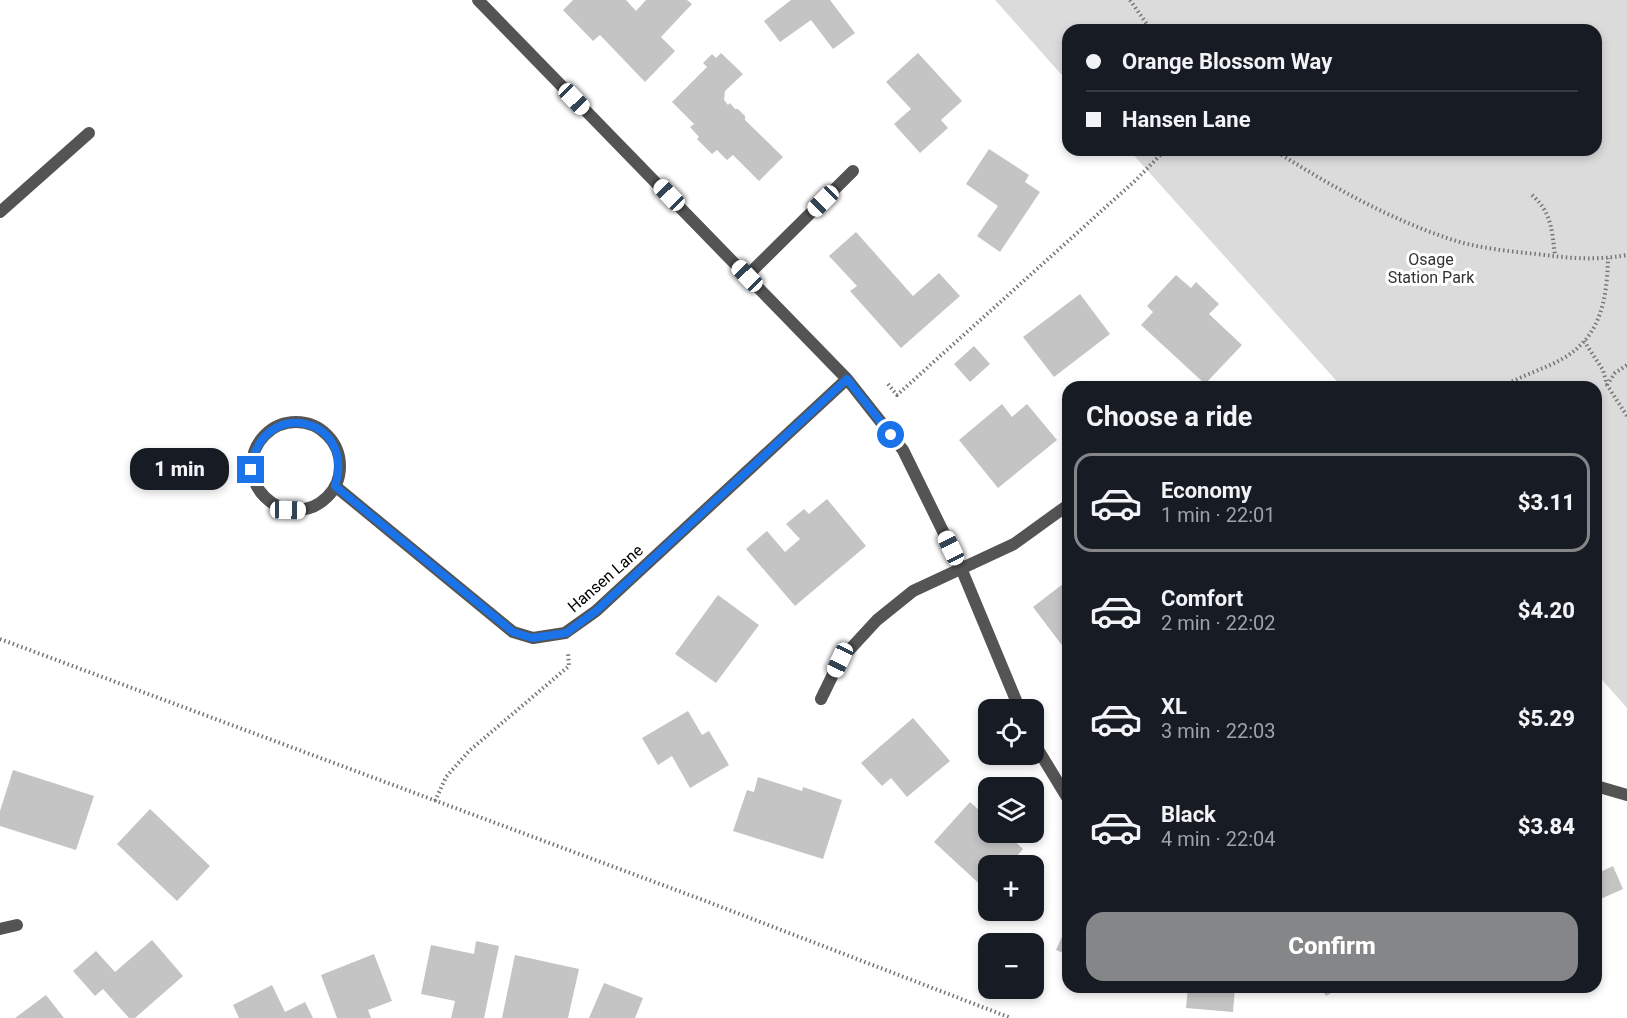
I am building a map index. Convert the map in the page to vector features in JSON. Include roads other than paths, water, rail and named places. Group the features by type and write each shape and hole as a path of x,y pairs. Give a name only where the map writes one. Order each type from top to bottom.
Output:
{"street":[{"path":"478,0 847,379 903,450 961,567 1015,699"},
{"path":"0,212 89,133"},
{"path":"747,276 853,171"},
{"name":"Hansen Lane","path":"335,486 513,632 532,638 566,633 596,611 847,379"},
{"path":"297,422 311,425 324,432 334,443 339,457 340,472 335,486 327,497 308,508 288,510 274,505 263,496 255,484 251,470 253,455 259,442 269,431 282,424 297,422"},
{"path":"821,699 840,660 877,620 913,591 1014,544 1062,509"},
{"path":"1044,759 1062,789"},
{"path":"1602,788 1627,795"},
{"path":"0,929 17,925"}],"park label":[{"name":"Osage Station Park","path":"1431,268"}]}
